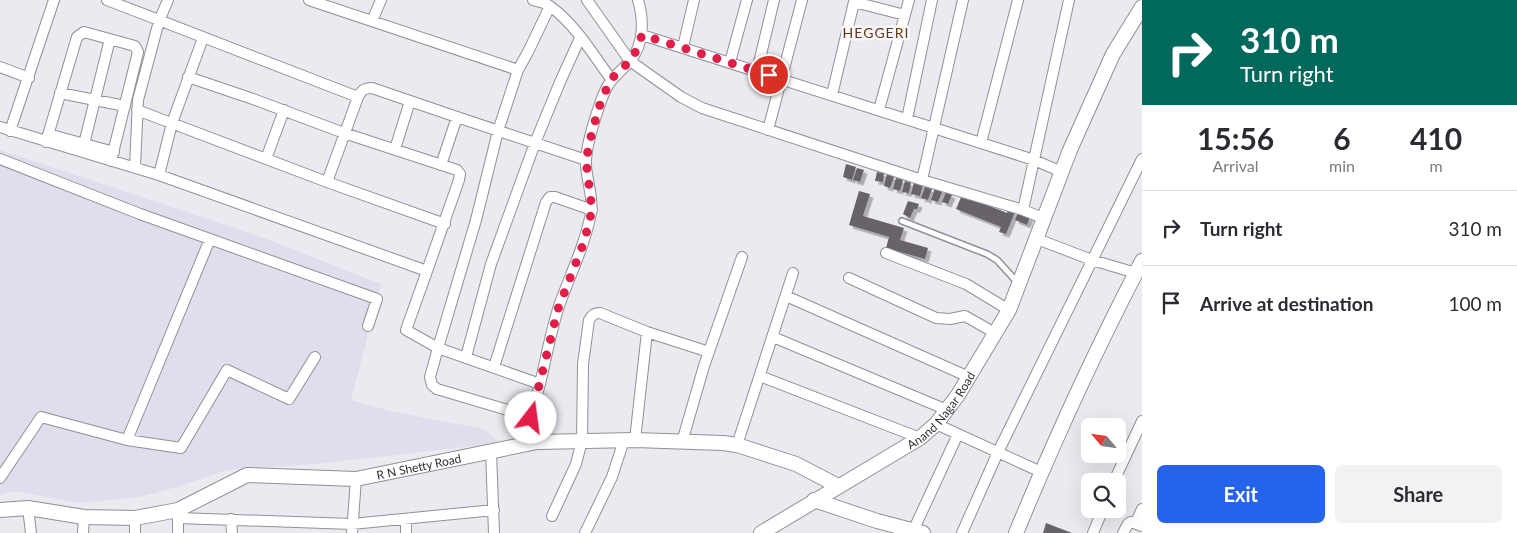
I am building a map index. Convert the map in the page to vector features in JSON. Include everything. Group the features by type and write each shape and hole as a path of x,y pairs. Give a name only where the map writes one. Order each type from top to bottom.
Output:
{"street":[{"path":"107,0 358,97"},
{"path":"135,168 137,110 159,21 168,0"},
{"path":"309,0 518,70"},
{"path":"372,21 381,0"},
{"path":"533,0 550,6 561,15 612,78"},
{"path":"587,0 627,64 702,108 1043,218"},
{"path":"523,445 558,309 584,242 592,210 586,160 601,101 612,78 627,64 636,51 642,35 638,0"},
{"path":"682,47 694,0"},
{"path":"730,62 747,0"},
{"path":"757,71 774,0"},
{"path":"768,130 802,0"},
{"path":"879,110 909,0"},
{"path":"907,119 932,0"},
{"path":"922,180 963,0"},
{"path":"981,143 1018,0"},
{"path":"1023,210 1069,0"},
{"path":"10,131 29,78 51,1"},
{"path":"832,95 851,1 905,15"},
{"path":"531,418 434,388 430,382 430,377 476,220 498,131 518,70 550,6"},
{"name":"Anand Nagar Road","path":"761,533 920,438 936,424 947,410 1009,310 1037,239 1043,218 1113,54 1142,6"},
{"path":"47,138 77,37 84,32 135,46 138,52 113,157"},
{"path":"642,35 1034,160 1062,172"},
{"path":"158,175 172,123 203,38"},
{"path":"466,357 491,264 560,82 580,38"},
{"path":"84,144 110,39"},
{"path":"0,67 29,78"},
{"path":"188,77 344,133 457,170 460,174 459,180 445,224 406,330 438,348 540,384"},
{"path":"327,182 358,97 366,88 372,88 586,160"},
{"path":"60,93 125,106"},
{"path":"395,149 410,101"},
{"path":"137,110 327,182 445,224"},
{"path":"266,159 284,110"},
{"path":"441,164 457,118"},
{"path":"0,127 10,131 84,144 135,168 427,271"},
{"path":"47,138 113,157"},
{"path":"0,159 210,240 377,299 368,326"},
{"path":"962,533 998,452 1142,159"},
{"path":"494,367 546,202 550,197 555,197 592,210"},
{"path":"1016,533 1041,472 1139,267 1092,260 1037,239"},
{"path":"127,440 210,240"},
{"path":"886,252 966,284 1009,310"},
{"path":"682,442 709,352 742,257"},
{"path":"737,445 793,273"},
{"path":"849,278 936,318 950,319 965,316 995,333"},
{"path":"786,296 969,377"},
{"path":"552,516 576,464 582,441 582,364 589,320 592,315 600,313 647,332 709,352"},
{"path":"586,533 629,440 647,332"},
{"path":"772,337 947,410"},
{"path":"0,478 41,417 127,440 181,448 227,370 288,399 314,358"},
{"path":"760,376 920,438"},
{"path":"1118,473 1142,421"},
{"path":"936,424 1041,472"},
{"path":"814,500 877,521 918,532 958,434"},
{"name":"R N Shetty Road","path":"0,510 28,508 84,517 135,518 178,514 247,475 356,479 537,442 629,440 737,445 796,464 838,486"},
{"path":"491,451 494,533"},
{"path":"352,529 356,479"},
{"path":"28,508 31,533"},
{"path":"1123,533 1131,522 1139,524 1142,509"},
{"path":"178,533 178,514 232,519 294,528 352,529 406,519 494,510"},
{"path":"83,533 84,517"},
{"path":"134,533 135,518"},
{"path":"1093,533 1099,518"},
{"path":"232,519 232,533"},
{"path":"406,519 406,533"}],"lane":[{"path":"902,220 987,254 997,260 1019,284"}],"shaded area":[{"path":"0,150 264,238 381,284 351,400 390,411 484,429 499,443 315,464 227,470 177,487 139,497 80,503 13,491 0,495"}],"building":[{"path":"846,164 856,167 852,180 843,177"},
{"path":"857,168 864,170 860,182 853,180"},
{"path":"877,172 884,173 883,182 875,181"},
{"path":"887,174 894,177 890,188 884,186"},
{"path":"896,178 903,180 900,191 893,189"},
{"path":"905,181 911,183 909,193 902,192"},
{"path":"914,182 923,184 920,196 911,194"},
{"path":"925,187 932,189 928,200 921,198"},
{"path":"935,188 943,190 938,202 931,200"},
{"path":"859,191 870,194 863,216 904,228 900,240 928,248 925,259 886,248 889,237 849,225"},
{"path":"946,192 952,195 948,204 942,202"},
{"path":"962,195 1007,213 1008,209 1015,212 1006,234 999,232 1001,227 956,209"},
{"path":"908,201 919,204 917,209 914,209 910,218 903,214"},
{"path":"1018,212 1030,217 1027,225 1015,220"},
{"path":"1046,523 1072,533 1043,533"}],"district":[{"name":"HEGGERI","path":"876,32"}],"route":[{"path":"531,418 558,309 584,242 592,210 586,160 601,101 611,79 630,61 642,35 769,75"}]}
